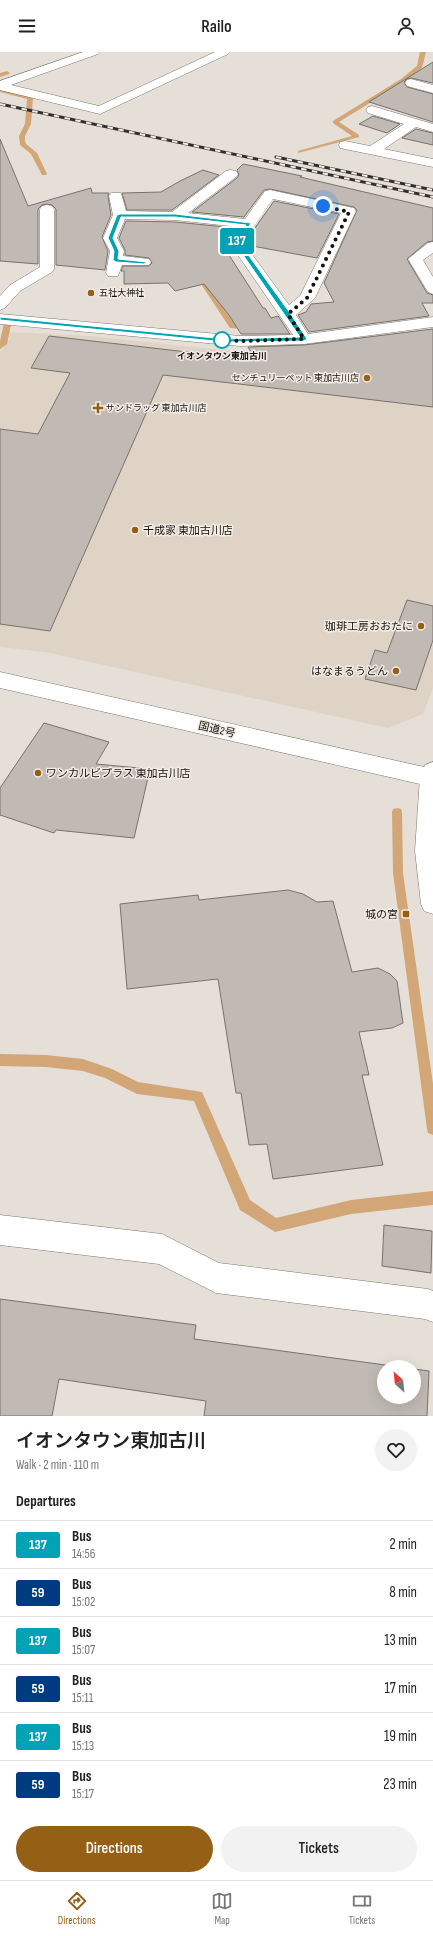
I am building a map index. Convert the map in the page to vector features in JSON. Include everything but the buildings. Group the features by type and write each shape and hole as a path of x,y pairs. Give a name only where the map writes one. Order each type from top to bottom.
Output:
{"main road":[{"path":"0,86 94,52"},
{"path":"198,52 219,54"},
{"path":"0,86 100,110 219,54"},
{"path":"411,83 433,89"},
{"path":"372,110 433,128"},
{"path":"372,151 415,122"},
{"path":"345,145 433,163"},
{"path":"175,216 215,188 231,174"},
{"path":"215,188 234,191"},
{"path":"288,314 307,298 349,212 270,194 236,242 288,314 304,339"},
{"path":"116,196 120,215 110,238 117,251 114,267 144,262"},
{"path":"0,305 15,288 47,269 47,209"},
{"path":"120,215 175,216 249,224"},
{"path":"432,247 416,259 433,289"},
{"path":"0,319 225,340 304,339 433,322"},
{"name":"国道2号","path":"0,680 432,775"},
{"path":"432,775 427,851 433,904"},
{"path":"0,1230 162,1249 216,1278 428,1304 433,1307"}],"shaded area":[{"path":"9,332 89,336 241,352 307,351 433,333 433,688 423,714 388,728 45,652 0,647 0,352 10,339"}],"waterway":[{"path":"300,152 357,136 335,122 403,80 420,67 423,52"},
{"path":"0,75 7,73"},
{"path":"0,90 30,98 28,124 22,136 22,141 23,145 34,153 44,174"},
{"path":"202,281 233,326 250,328"},
{"path":"0,347 3,344 7,325"},
{"path":"397,812 398,873 433,1129"},
{"path":"0,1060 46,1061 83,1065 108,1073 137,1088 198,1096 245,1205 275,1225 351,1207 433,1198"}],"railway":[{"path":"0,104 433,197"},
{"path":"276,157 433,190"}],"bus line":[{"name":"137","path":"0,319 165,336 240,341 304,339 288,314 236,242 249,224 175,216 120,215 110,238 117,251 116,260 144,262"}],"place":[{"name":"五社大神社","path":"91,293"},
{"name":"イオンタウン東加古川","path":"222,340"},
{"name":"センチュリーペット 東加古川店","path":"367,378"},
{"name":"サンドラッグ 東加古川店","path":"98,408"},
{"name":"千成家 東加古川店","path":"135,530"},
{"name":"珈琲工房おおたに","path":"421,626"},
{"name":"はなまるうどん","path":"396,671"},
{"name":"ワンカルビプラス 東加古川店","path":"38,773"},
{"name":"城の宮","path":"406,914"}],"route":[{"path":"222,340 240,341 304,339 288,314 307,298 349,212 323,206"}]}
